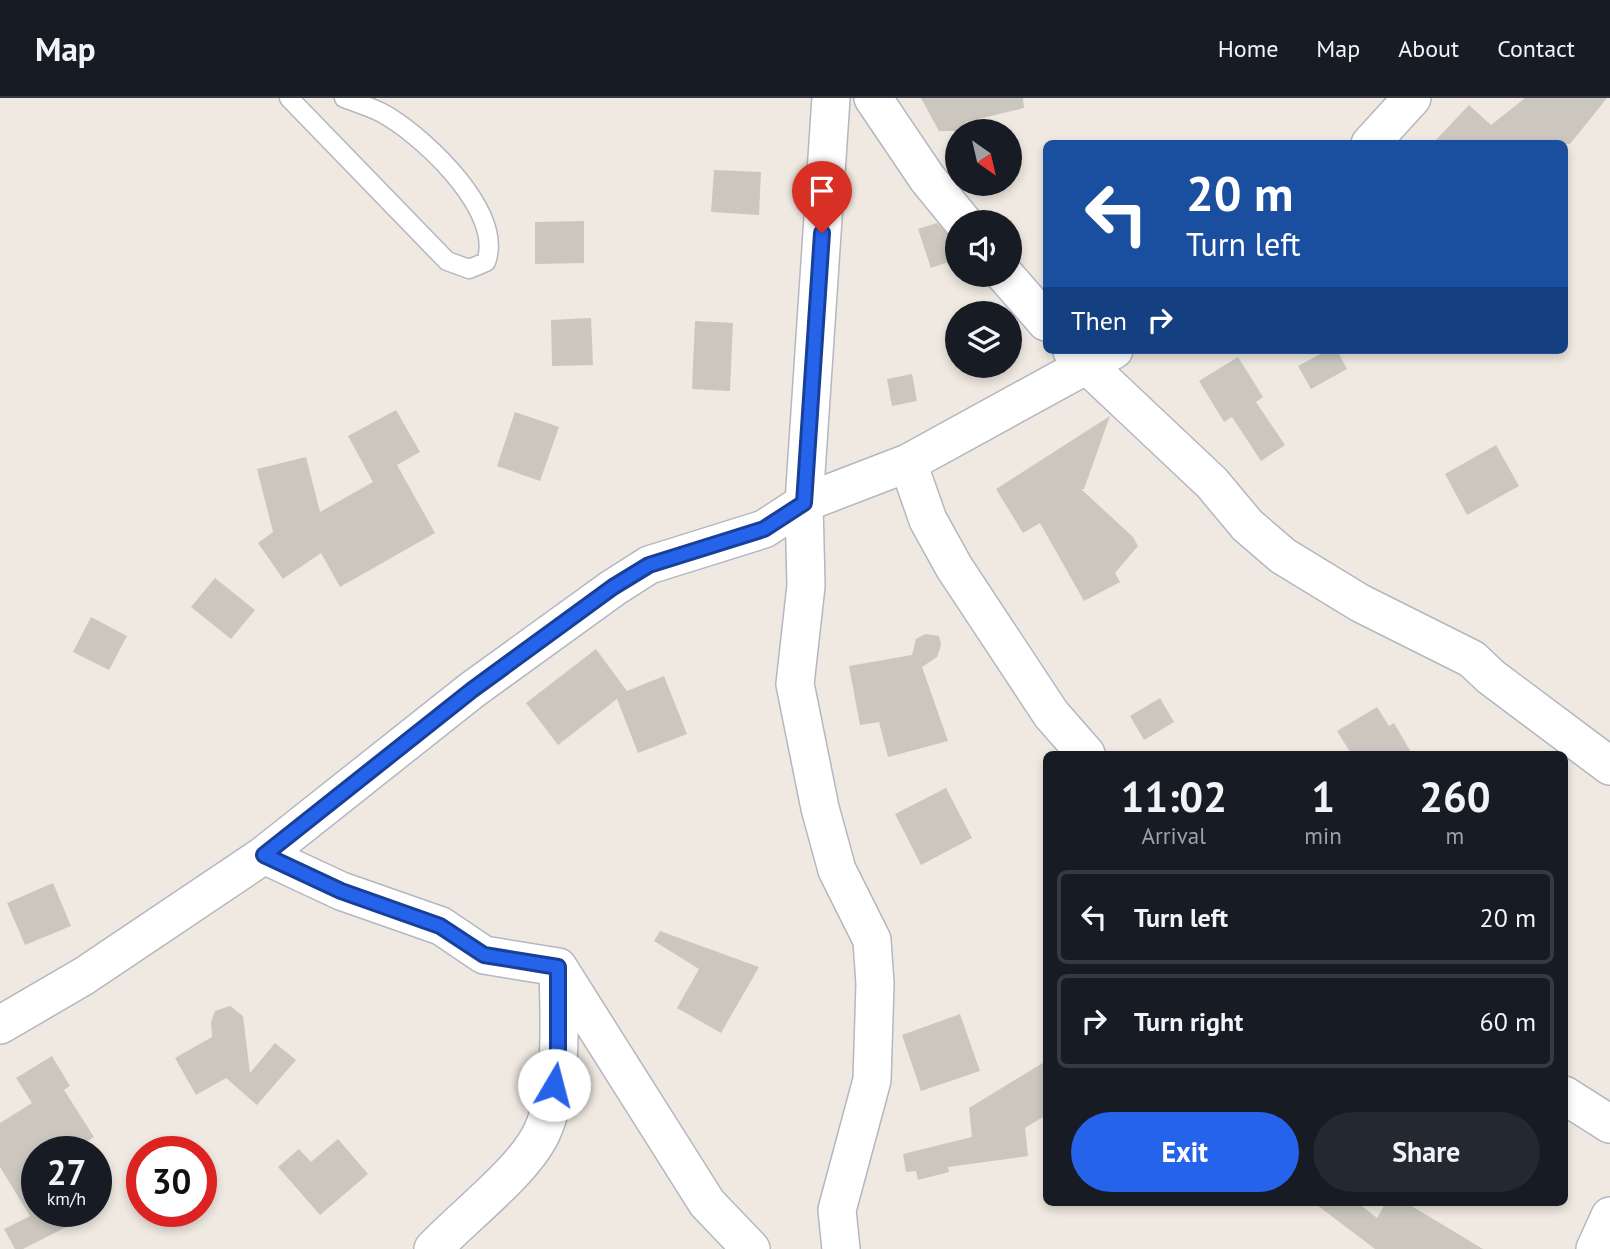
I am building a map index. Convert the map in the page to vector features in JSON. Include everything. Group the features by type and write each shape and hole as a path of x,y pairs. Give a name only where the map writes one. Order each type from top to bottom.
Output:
{"street":[{"path":"831,98 804,503 806,586 795,684 820,808 837,870 872,940 875,984 872,1080 837,1210 841,1249"},
{"path":"873,98 927,178 952,210"},
{"path":"1374,140 1412,98"},
{"path":"1015,287 1043,319"},
{"path":"0,1025 84,976 264,855 472,690 613,587 649,565 764,529 804,503 908,463 1091,356 1212,483 1238,516 1283,556 1360,603 1472,659 1491,677 1610,766"},
{"path":"908,463 928,520 954,567 1051,714 1083,751"},
{"path":"264,855 341,891 440,926 484,955 558,967 707,1203 751,1249"},
{"path":"433,1249 526,1156 542,1132 558,1069 558,967"},
{"path":"1568,1098 1610,1124"},
{"path":"1595,1249 1610,1216"}],"lane":[{"path":"289,98 447,261 469,270 486,262 491,250 486,222 459,181 424,142 387,115 344,98"}],"building":[{"path":"921,98 1023,98 1024,108 978,119 945,119 945,131 939,131"},
{"path":"1525,98 1607,98 1570,144 1568,140 1436,140 1469,105 1491,125"},
{"path":"714,170 761,172 759,215 711,212"},
{"path":"584,221 584,263 535,264 535,222"},
{"path":"937,223 945,231 945,263 931,268 918,229"},
{"path":"591,318 593,365 552,366 551,320"},
{"path":"695,321 733,323 730,391 692,389"},
{"path":"1320,354 1339,354 1347,369 1311,389 1298,366"},
{"path":"1238,357 1263,397 1256,402 1285,445 1261,461 1232,417 1224,422 1199,381"},
{"path":"912,374 917,401 892,406 887,379"},
{"path":"396,410 420,452 397,465 435,533 340,587 321,553 283,579 258,543 273,532 257,469 306,457 320,512 373,482 348,436"},
{"path":"515,412 559,427 540,481 497,466"},
{"path":"1110,416 1084,489 1081,489 1133,537 1138,546 1115,573 1120,582 1084,601 1040,523 1023,533 996,489"},
{"path":"1496,445 1519,486 1467,515 1445,474"},
{"path":"215,578 255,610 231,639 191,607"},
{"path":"91,617 127,636 109,670 73,652"},
{"path":"925,634 939,636 941,645 937,657 922,667 948,741 888,757 879,722 860,725 849,666 912,655 916,639"},
{"path":"596,649 627,691 664,676 687,734 638,753 617,699 558,745 526,703"},
{"path":"1160,698 1174,722 1144,740 1130,716"},
{"path":"1377,707 1389,726 1394,723 1410,751 1349,751 1337,731"},
{"path":"946,788 972,838 921,865 895,814"},
{"path":"53,883 71,926 25,945 7,903"},
{"path":"660,931 759,967 721,1033 677,1008 699,969 654,941"},
{"path":"230,1006 243,1016 250,1073 275,1043 296,1060 257,1105 226,1078 196,1095 175,1058 212,1037 211,1022 215,1011"},
{"path":"960,1014 980,1071 921,1091 902,1035"},
{"path":"52,1056 70,1086 64,1090 93,1136 21,1136 21,1201 0,1167 0,1123 32,1103 16,1078"},
{"path":"1043,1063 1043,1117 1025,1128 1028,1156 948,1167 949,1172 918,1180 916,1171 906,1172 903,1154 972,1137 969,1108"},
{"path":"338,1139 368,1174 320,1215 278,1167 299,1149 311,1162"},
{"path":"1318,1206 1362,1206 1377,1218 1384,1206 1412,1206 1483,1249 1375,1249"},
{"path":"21,1220 21,1227 66,1227 23,1249 15,1249 4,1229"}],"route":[{"path":"554,1085 558,1069 558,967 484,955 440,926 341,891 264,855 472,690 613,587 649,565 764,529 804,503 822,233"}]}
